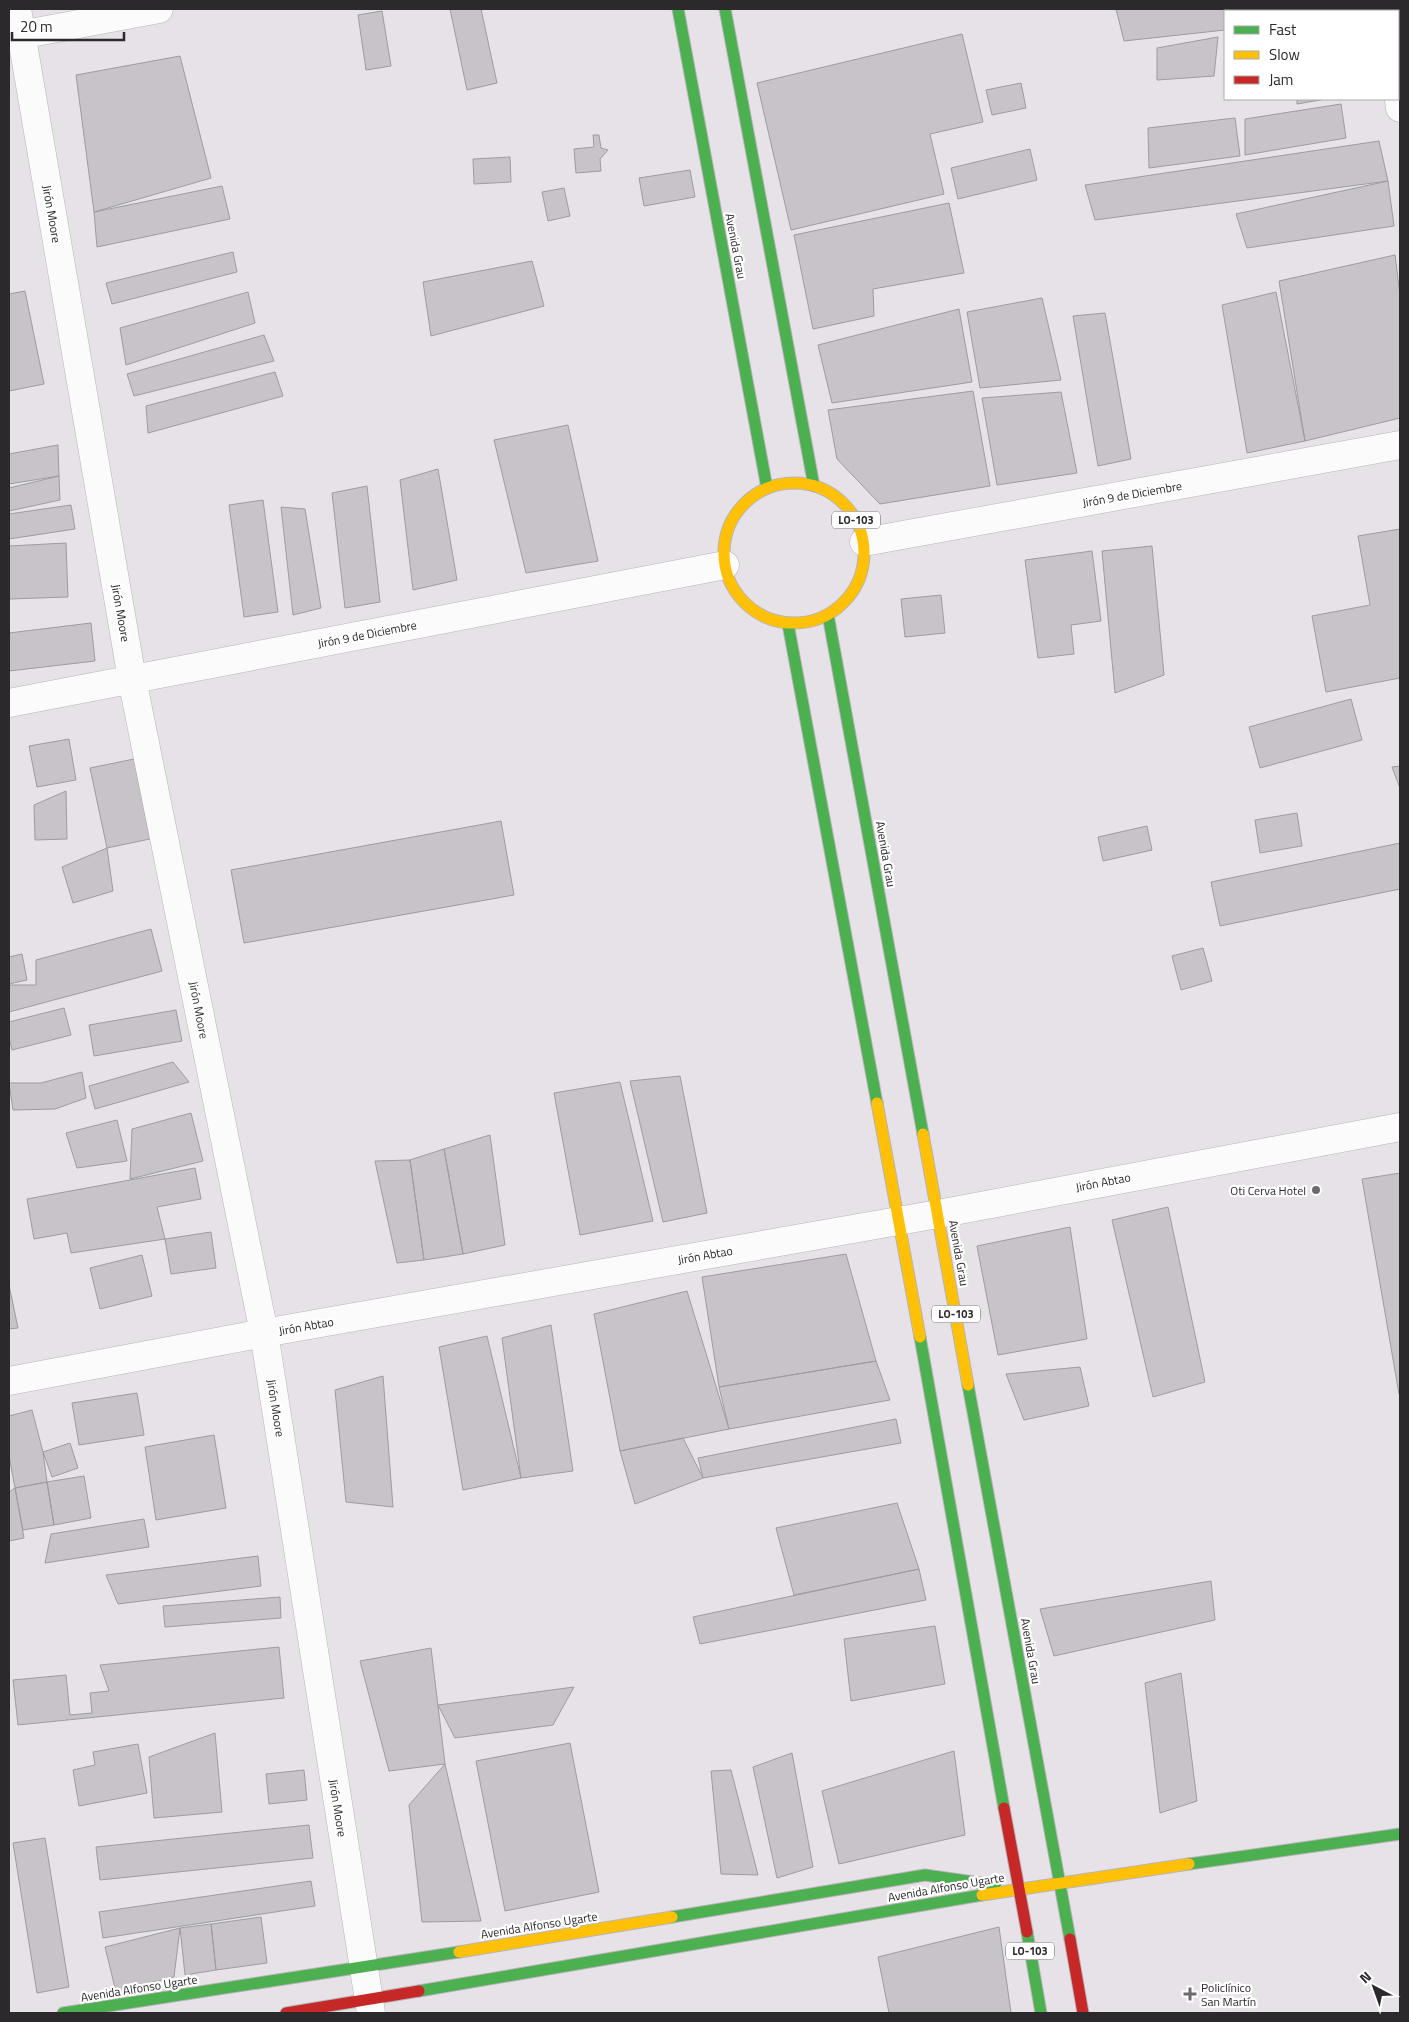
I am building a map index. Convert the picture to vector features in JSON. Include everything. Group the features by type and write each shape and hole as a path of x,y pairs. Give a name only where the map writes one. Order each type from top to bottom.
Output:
{"main road":[{"name":"Avenida Grau","path":"678,9 767,488"},
{"path":"725,9 814,486"},
{"name":"LO-103","path":"790,483 814,486 832,494 848,507 858,523 864,542 864,564 858,584 845,602 828,615 809,622 788,624 766,618 746,605 732,588 724,565 725,542 733,519 747,502 767,488 790,483"},
{"name":"Avenida Grau","path":"828,615 1083,2013"},
{"name":"LO-103","path":"788,624 899,1220 1040,2013"},
{"name":"Avenida Alfonso Ugarte","path":"286,2013 370,2007 1019,1889 1400,1834"},
{"name":"Avenida Alfonso Ugarte","path":"64,2013 363,1968 925,1875 1019,1889"}],"street":[{"path":"15,27 160,9"},
{"name":"Jirón Moore","path":"15,27 132,679 264,1334 370,2007"},
{"name":"Jirón 9 de Diciembre","path":"864,542 1400,446"},
{"name":"Jirón 9 de Diciembre","path":"9,703 724,565"},
{"name":"Jirón Abtao","path":"9,1381 938,1214 1400,1127"}],"building":[{"path":"450,9 481,9 497,83 467,90"},
{"path":"1116,9 1362,9 1224,10 1224,30 1124,41"},
{"path":"382,11 391,66 366,70 358,15"},
{"path":"962,34 983,122 930,134 944,194 791,230 757,83"},
{"path":"1218,37 1214,76 1157,80 1157,48"},
{"path":"180,56 211,178 94,212 76,75"},
{"path":"1021,83 1026,108 992,115 986,90"},
{"path":"1297,100 1320,100 1297,104"},
{"path":"1341,104 1346,138 1245,155 1245,119"},
{"path":"1235,118 1240,156 1149,168 1148,128"},
{"path":"593,135 599,135 601,148 608,150 600,159 601,171 576,173 574,149 594,147"},
{"path":"1379,141 1388,181 1095,220 1085,185"},
{"path":"1030,149 1037,180 958,199 951,168"},
{"path":"510,157 511,182 474,184 473,159"},
{"path":"690,170 695,197 644,206 639,178"},
{"path":"1388,181 1394,226 1247,248 1236,214"},
{"path":"222,186 230,219 97,247 94,212"},
{"path":"564,188 570,216 548,221 542,192"},
{"path":"949,203 964,273 873,289 874,316 813,329 794,235"},
{"path":"233,252 237,272 112,304 106,283"},
{"path":"1395,255 1400,295 1400,418 1305,441 1279,281"},
{"path":"532,261 544,306 431,336 423,282"},
{"path":"25,291 44,384 9,391 9,294"},
{"path":"248,292 255,323 126,365 120,328"},
{"path":"1276,292 1305,441 1247,453 1222,305"},
{"path":"1042,298 1061,380 980,388 967,312"},
{"path":"959,309 972,382 832,403 818,345"},
{"path":"1105,313 1131,459 1098,466 1073,316"},
{"path":"264,335 274,361 134,396 127,374"},
{"path":"275,372 283,396 148,433 146,406"},
{"path":"973,391 990,486 880,504 837,459 828,410"},
{"path":"1061,392 1077,473 997,485 982,398"},
{"path":"568,425 598,561 526,573 494,440"},
{"path":"58,445 59,476 9,484 9,454"},
{"path":"438,469 457,580 413,590 400,480"},
{"path":"59,476 60,500 9,511 9,488"},
{"path":"367,486 380,602 345,608 332,493"},
{"path":"263,500 278,612 244,617 229,505"},
{"path":"71,505 75,529 9,539 9,514"},
{"path":"281,507 305,509 321,608 293,615"},
{"path":"1400,529 1400,678 1326,692 1312,616 1370,605 1358,536"},
{"path":"66,543 68,597 9,599 9,546"},
{"path":"1152,546 1164,675 1115,693 1102,551"},
{"path":"1092,551 1101,621 1071,625 1074,654 1038,658 1025,560"},
{"path":"941,595 945,633 905,637 901,599"},
{"path":"91,623 95,661 9,671 9,633"},
{"path":"1351,699 1362,740 1260,768 1249,727"},
{"path":"69,739 76,780 37,787 29,746"},
{"path":"134,759 150,839 107,848 90,768"},
{"path":"1400,766 1400,788 1392,767"},
{"path":"66,791 67,839 35,840 34,805"},
{"path":"1297,813 1302,846 1260,853 1255,820"},
{"path":"501,821 514,895 244,943 231,870"},
{"path":"1147,826 1152,850 1103,861 1098,837"},
{"path":"1400,843 1400,889 1220,926 1211,882"},
{"path":"107,848 113,891 73,903 62,867"},
{"path":"151,929 162,971 9,1012 9,985 36,985 36,960"},
{"path":"1203,948 1212,981 1181,990 1172,956"},
{"path":"22,954 27,980 9,984 9,957"},
{"path":"64,1008 71,1035 12,1050 9,1038 9,1022"},
{"path":"176,1010 182,1041 94,1056 89,1025"},
{"path":"173,1062 189,1082 95,1109 89,1086"},
{"path":"82,1072 86,1098 55,1109 13,1110 9,1083 41,1083"},
{"path":"680,1076 707,1213 663,1222 630,1081"},
{"path":"620,1082 653,1221 580,1235 554,1093"},
{"path":"191,1113 203,1161 130,1179 132,1129"},
{"path":"117,1120 127,1161 77,1168 66,1133"},
{"path":"490,1135 505,1245 463,1254 444,1149"},
{"path":"444,1149 463,1254 424,1260 410,1160"},
{"path":"410,1160 424,1260 397,1263 375,1161"},
{"path":"195,1168 201,1199 157,1207 165,1239 71,1253 67,1233 34,1239 27,1199"},
{"path":"1400,1173 1400,1394 1399,1394 1362,1179"},
{"path":"1168,1207 1205,1382 1153,1397 1112,1220"},
{"path":"1070,1227 1087,1339 998,1355 977,1246"},
{"path":"211,1232 216,1268 171,1274 165,1239"},
{"path":"846,1254 876,1361 719,1387 702,1277"},
{"path":"142,1255 152,1296 100,1309 90,1268"},
{"path":"9,1285 18,1328 9,1329"},
{"path":"687,1291 729,1429 620,1451 594,1314"},
{"path":"551,1325 573,1471 521,1478 502,1338"},
{"path":"487,1336 521,1478 463,1490 439,1347"},
{"path":"876,1361 890,1400 729,1429 719,1387"},
{"path":"1080,1367 1089,1406 1024,1420 1006,1374"},
{"path":"383,1376 393,1507 346,1502 335,1390"},
{"path":"137,1393 144,1435 79,1445 72,1403"},
{"path":"32,1410 43,1452 47,1482 15,1488 9,1456 9,1416"},
{"path":"896,1419 901,1443 703,1478 698,1458"},
{"path":"214,1435 226,1508 156,1520 145,1447"},
{"path":"683,1438 703,1478 635,1504 620,1451"},
{"path":"70,1443 78,1468 52,1477 43,1452"},
{"path":"84,1476 91,1518 54,1525 47,1482"},
{"path":"47,1482 54,1525 23,1530 15,1488"},
{"path":"15,1488 24,1538 9,1541 9,1492"},
{"path":"897,1503 919,1569 794,1595 776,1528"},
{"path":"144,1519 149,1547 45,1563 51,1534"},
{"path":"258,1556 261,1586 118,1604 106,1575"},
{"path":"919,1569 926,1600 700,1644 693,1617"},
{"path":"1211,1581 1215,1620 1054,1656 1040,1609"},
{"path":"280,1597 281,1618 165,1627 163,1606"},
{"path":"935,1626 945,1684 851,1701 844,1639"},
{"path":"279,1647 284,1698 18,1725 13,1680 66,1675 70,1715 92,1713 90,1693 109,1691 100,1665"},
{"path":"431,1648 445,1764 389,1771 360,1661"},
{"path":"1181,1673 1197,1801 1160,1813 1145,1683"},
{"path":"574,1687 553,1725 455,1738 438,1705"},
{"path":"215,1733 222,1812 154,1818 149,1757"},
{"path":"570,1743 599,1892 505,1911 476,1761"},
{"path":"138,1744 147,1793 79,1806 73,1770 95,1765 93,1752"},
{"path":"954,1751 965,1835 839,1864 822,1791"},
{"path":"792,1753 813,1867 777,1878 753,1767"},
{"path":"445,1764 481,1921 422,1922 409,1805"},
{"path":"304,1770 307,1800 269,1804 266,1774"},
{"path":"731,1770 758,1875 721,1874 711,1771"},
{"path":"309,1825 313,1858 100,1880 96,1847"},
{"path":"45,1838 69,1987 37,1993 13,1843"},
{"path":"311,1881 315,1906 103,1938 99,1912"},
{"path":"261,1917 267,1963 216,1970 211,1924"},
{"path":"211,1924 216,1970 185,1975 180,1928"},
{"path":"999,1927 1011,2013 889,2013 878,1957"},
{"path":"180,1928 174,1977 116,1992 105,1947"}],"traffic: fast":[{"path":"678,9 767,488"},
{"path":"725,9 814,486"},
{"path":"828,615 923,1134"},
{"path":"788,624 877,1103"},
{"path":"920,1337 1004,1808"},
{"path":"968,1385 1070,1939"},
{"path":"1189,1864 1400,1834"},
{"path":"672,1917 925,1875 995,1885"},
{"path":"419,1991 982,1895"},
{"path":"1027,1932 1041,2013"},
{"path":"63,2013 459,1952"}],"traffic: slow":[{"path":"794,483 808,484 821,488 843,504 859,526 863,539 864,553 863,567 859,580 843,602 821,618 808,622 794,623 780,622 767,618 745,602 729,580 725,567 724,553 725,539 729,526 745,504 767,488 780,484 794,483"},
{"path":"877,1103 920,1337"},
{"path":"923,1134 968,1385"},
{"path":"982,1895 1189,1864"},
{"path":"459,1952 672,1917"}],"traffic: jam":[{"path":"1004,1808 1027,1932"},
{"path":"1070,1939 1083,2013"},
{"path":"286,2013 419,1991"}],"place":[{"name":"Oti Cerva Hotel","path":"1316,1190"},
{"name":"Policlínico San Martín","path":"1190,1994"}]}
